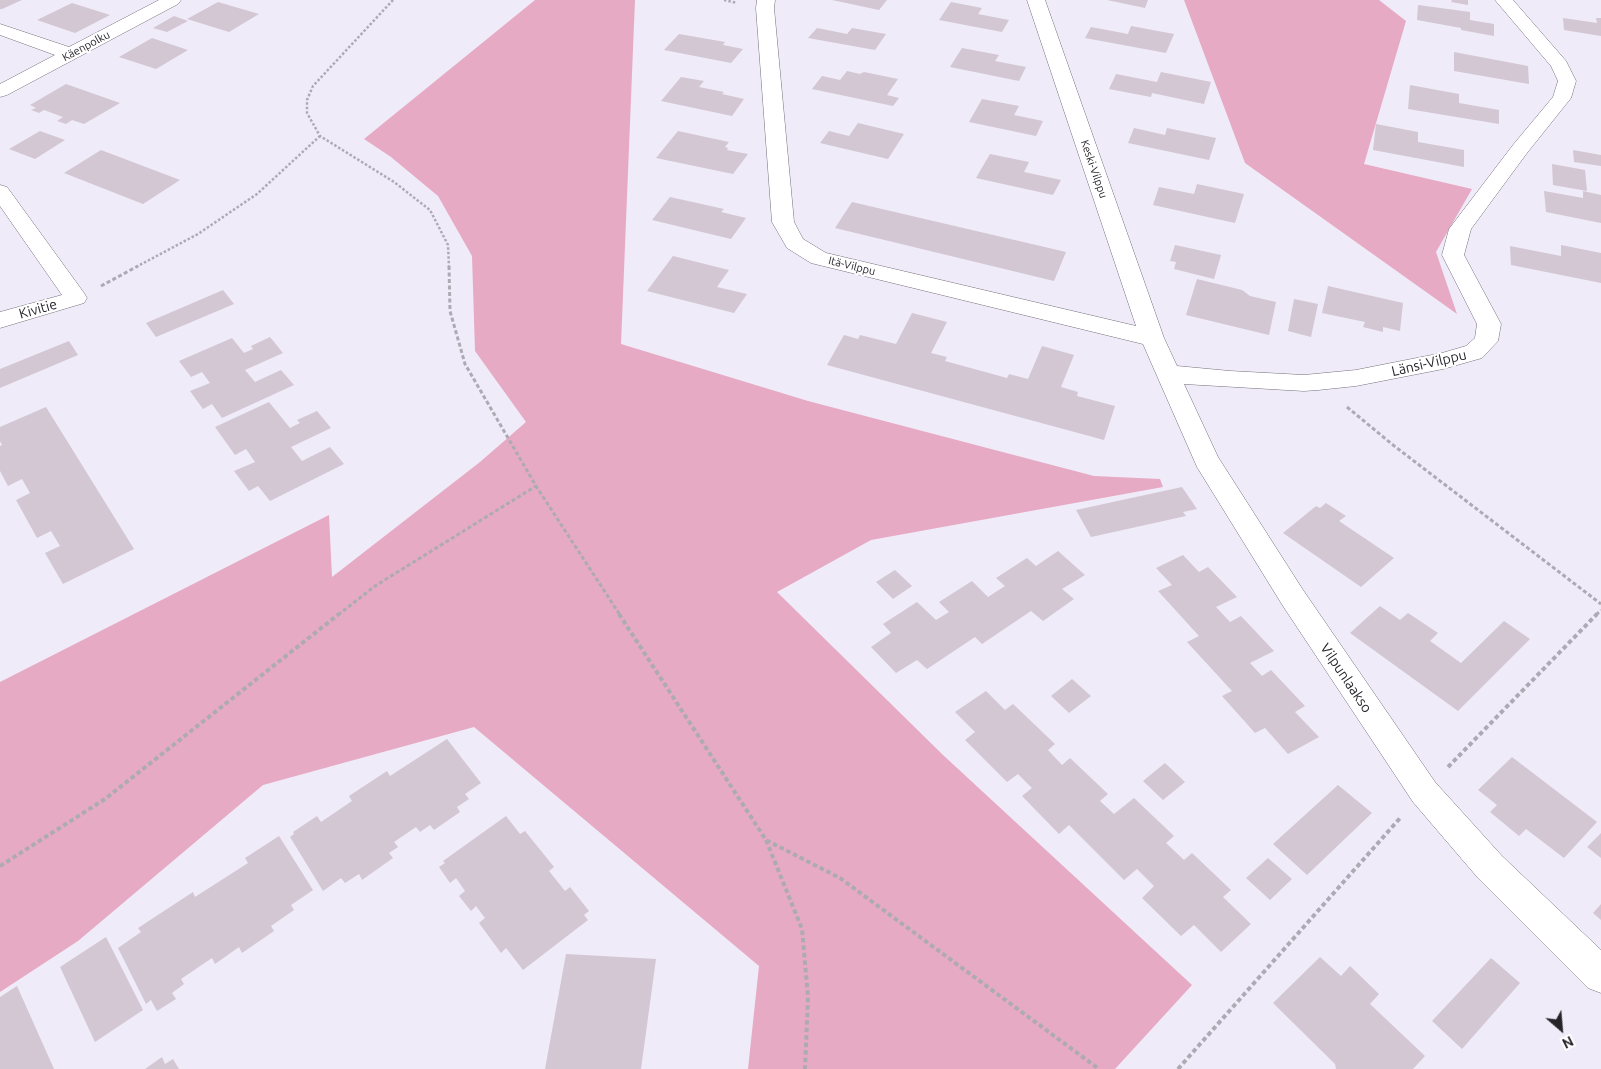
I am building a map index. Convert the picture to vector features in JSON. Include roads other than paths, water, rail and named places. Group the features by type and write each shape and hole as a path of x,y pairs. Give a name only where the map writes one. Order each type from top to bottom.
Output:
{"street":[{"name":"Käenpolku","path":"0,91 172,0"},
{"name":"Itä-Vilppu","path":"766,0 764,8 783,222 795,243 819,258 1152,338"},
{"name":"Keski-Vilppu","path":"1036,0 1152,338"},
{"name":"Länsi-Vilppu","path":"1169,374 1304,383 1318,382 1356,378 1443,361 1474,352 1486,341 1489,324 1453,255 1460,229 1520,149 1562,98 1567,81 1560,65 1504,0"},
{"path":"0,29 70,54"},
{"name":"Kivitie","path":"0,191 76,298 0,320"},
{"name":"Vilpunlaakso","path":"1152,338 1206,460 1293,598 1424,792 1490,867 1601,974"}]}
